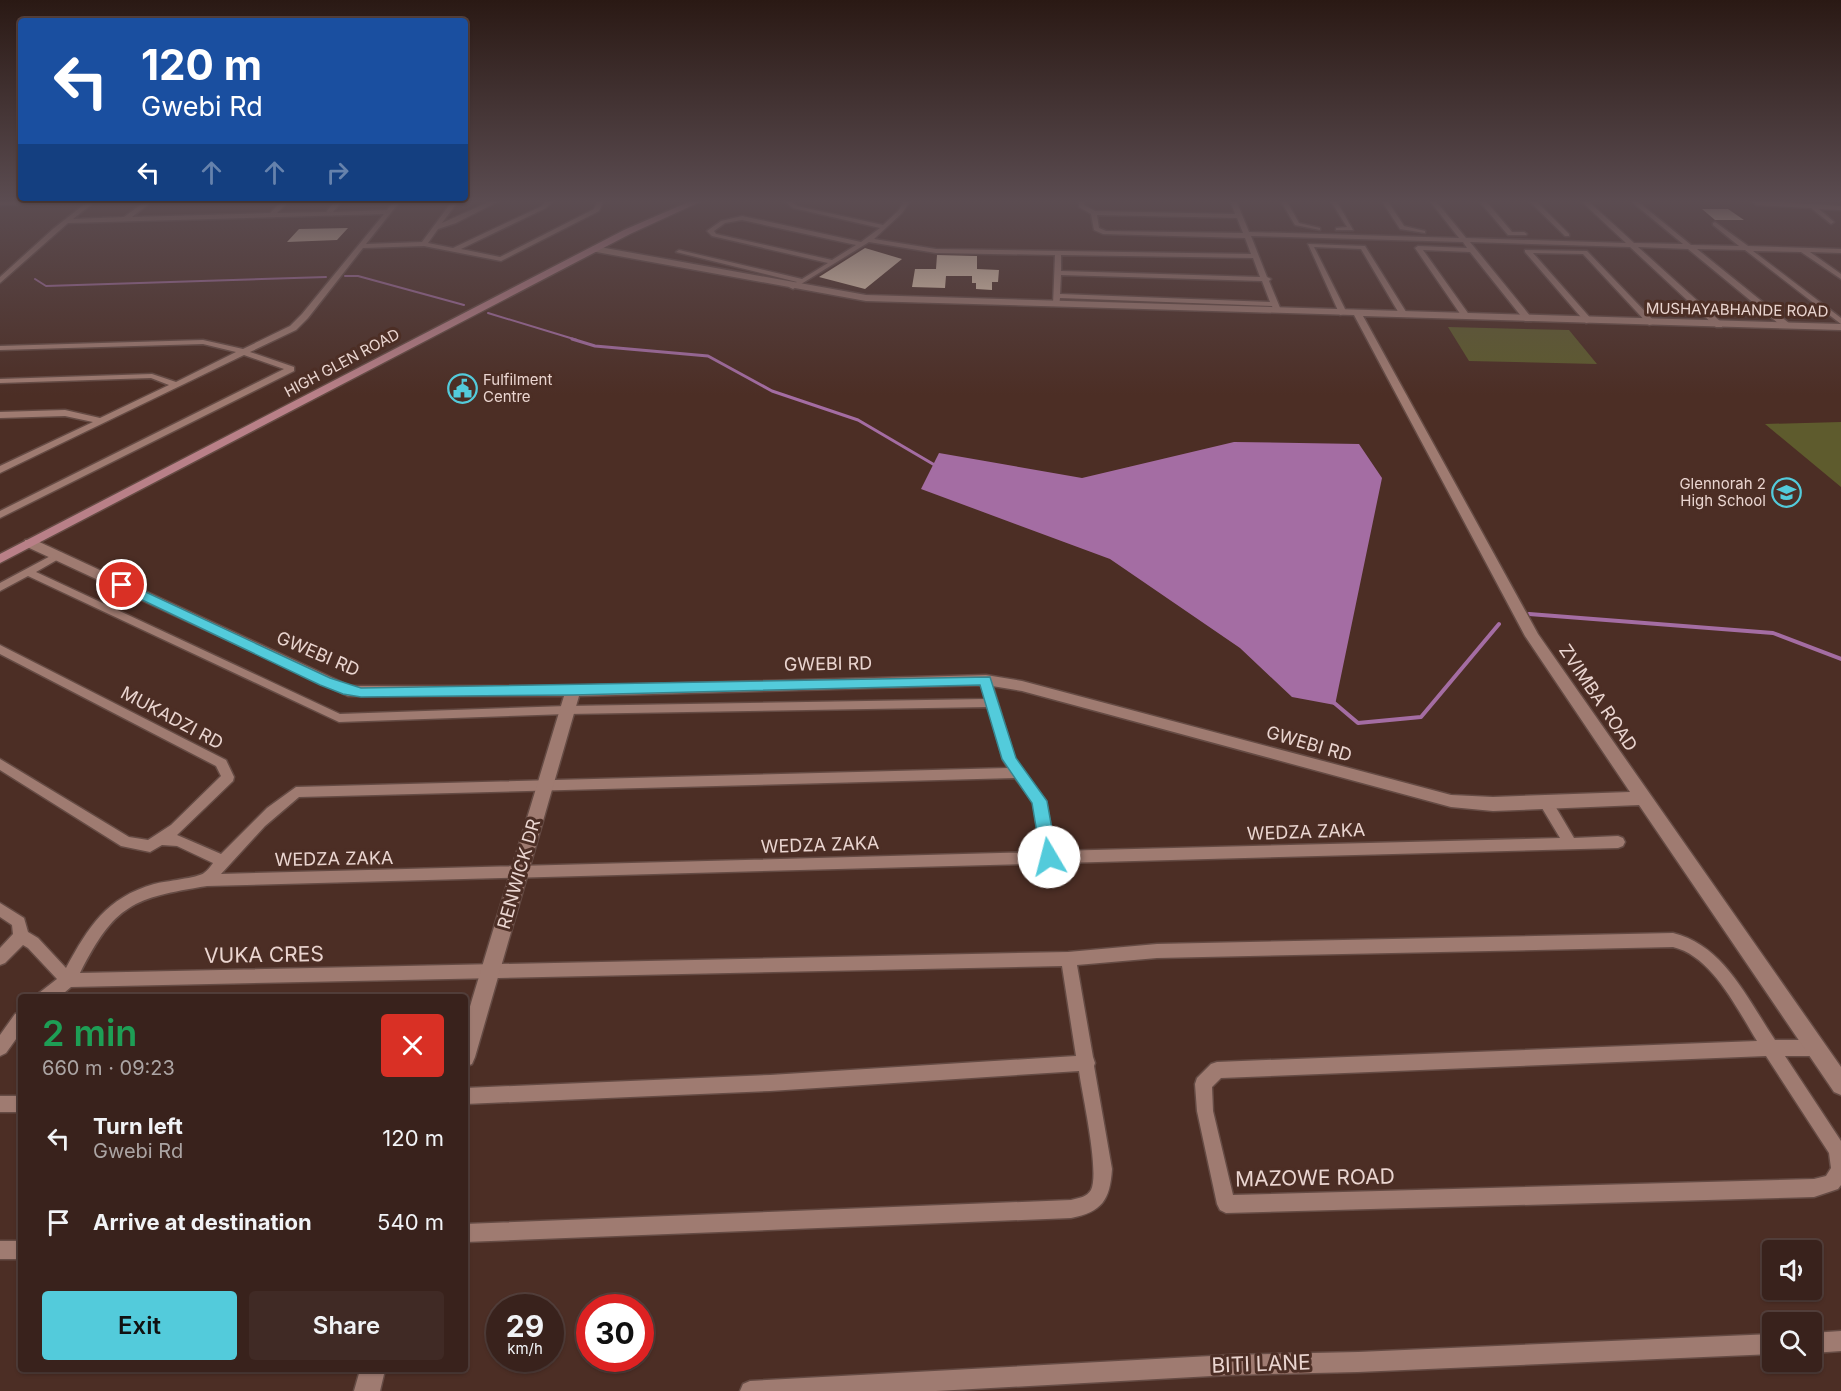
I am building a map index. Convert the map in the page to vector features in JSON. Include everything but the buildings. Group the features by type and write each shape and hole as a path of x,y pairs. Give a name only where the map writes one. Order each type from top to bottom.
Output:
{"main road":[{"name":"HIGH GLEN ROAD","path":"0,559 563,265"}],"street":[{"path":"0,280 17,265"},
{"path":"0,470 244,352 300,322 347,265"},
{"name":"MUSHAYABHANDE ROAD","path":"677,265 866,298 1056,300 1404,315 1841,327"},
{"path":"734,265 803,281"},
{"path":"793,287 827,265"},
{"path":"1056,300 1058,265"},
{"path":"1261,265 1276,308"},
{"path":"1322,265 1350,313"},
{"path":"1375,265 1404,315"},
{"path":"1430,265 1466,316"},
{"path":"1484,265 1528,319"},
{"path":"1539,265 1589,321"},
{"path":"1597,265 1652,323"},
{"path":"1654,265 1719,325"},
{"path":"1714,265 1787,326"},
{"path":"1768,265 1841,322"},
{"path":"1824,265 1841,277"},
{"path":"1058,273 1267,279"},
{"name":"ZVIMBA ROAD","path":"1350,313 1532,636 1841,1085"},
{"path":"0,348 193,341 244,352 291,369 0,515"},
{"path":"0,381 152,376 177,384"},
{"path":"0,415 72,413 102,421"},
{"path":"0,461 10,465"},
{"name":"GWEBI RD","path":"30,543 348,691 373,693 573,691 986,681 1022,686 1422,795 1473,804 1643,798"},
{"path":"0,588 58,555"},
{"path":"28,572 339,718 567,710 992,703"},
{"name":"MUKADZI RD","path":"0,649 221,762 228,777 157,843"},
{"path":"986,681 1009,759 1017,773 1030,784 1039,801 1049,857"},
{"name":"RENWICK DR","path":"468,1047 573,691"},
{"path":"0,764 126,842 179,842 223,861"},
{"path":"207,880 272,809 296,792 1017,773"},
{"path":"1546,803 1569,842"},
{"name":"WEDZA ZAKA","path":"68,980 91,934 120,904 154,888 207,880 1618,842"},
{"path":"0,909 19,922 21,936"},
{"path":"21,936 33,943 68,980 50,994"},
{"path":"0,958 21,936"},
{"name":"VUKA CRES","path":"68,980 490,973 770,963 1068,959 1157,951 1673,940 1686,943 1712,960 1770,1048"},
{"path":"468,1233 1087,1207 1096,1200 1102,1187 1104,1169 1068,959"},
{"path":"0,1048 18,1023"},
{"name":"MAZOWE ROAD","path":"1770,1048 1837,1150 1840,1170 1832,1183 1814,1188 1226,1204 1204,1111 1203,1084 1217,1070 1770,1048 1816,1048"},
{"path":"468,1096 770,1083 1087,1063"},
{"path":"0,1104 18,1104"},
{"path":"0,1250 18,1250"},
{"path":"1822,1342 1841,1341"},
{"name":"BITI LANE","path":"750,1391 1230,1365 1358,1362 1762,1344"},
{"path":"367,1391 372,1372"}],"shaded area":[{"path":"1448,327 1569,330 1597,364 1469,361"},
{"path":"1841,422 1841,487 1765,424"},
{"path":"1234,442 1359,444 1382,478 1335,705 1292,697 1240,648 1110,559 921,489 939,453 1082,478"}],"waterway":[{"path":"345,276 358,276 464,305"},
{"path":"35,279 46,286 326,277"},
{"path":"488,313 577,340"},
{"path":"572,339 595,346 708,356 772,391 858,420 938,467"},
{"path":"1529,614 1773,633 1841,659"},
{"path":"1332,701 1358,723 1421,717 1499,624"}],"place":[{"name":"Fulfilment Centre","path":"462,389"},
{"name":"Glennorah 2 High School","path":"1787,493"}],"route":[{"path":"122,585 348,691 373,693 573,691 986,681 1009,759 1017,773 1030,784 1039,801 1049,857"}]}
